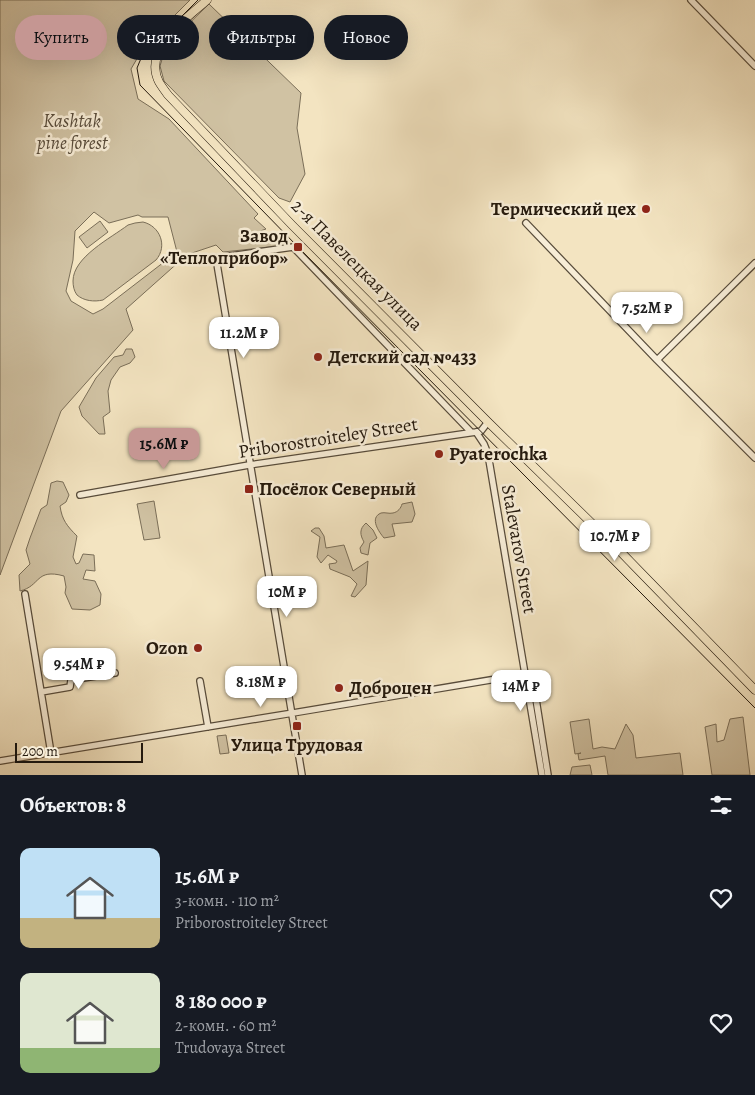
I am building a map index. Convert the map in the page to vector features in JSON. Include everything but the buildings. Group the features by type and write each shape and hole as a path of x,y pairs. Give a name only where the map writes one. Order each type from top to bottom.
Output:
{"main road":[{"name":"2-я Павелецкая улица","path":"207,0 168,37 160,49 156,59 156,71 159,82 168,95 285,218 488,422 613,544 755,690"}],"street":[{"path":"691,0 755,66"},
{"path":"526,223 657,360 755,458"},
{"name":"Stalevarov Street","path":"251,465 216,258 293,247 484,444 488,454 542,775"},
{"path":"657,360 755,263"},
{"path":"473,432 481,431 488,422"},
{"name":"Priborostroiteley Street","path":"80,495 251,465 473,432"},
{"path":"251,465 302,775"},
{"path":"25,594 42,692 50,753"},
{"path":"42,692 70,687 71,680 116,672"},
{"path":"0,761 526,674"},
{"name":"Stalevarov Street","path":"526,674 535,693 548,775"},
{"path":"200,682 208,727"}],"green space":[{"name":"Kashtak pine forest","path":"0,0 190,0 175,15 117,15 117,60 136,60 131,69 138,99 169,119 258,214 254,218 266,229 243,237 277,233 280,246 223,252 216,245 180,257 181,260 126,309 133,330 61,411 0,575","holes":["94,212 109,223 138,215 142,217 168,217 177,252 103,309 93,314 71,301 66,291 73,260 75,231"]},
{"path":"209,4 220,15 209,15 209,60 267,60 301,93 297,128 305,174 290,202 279,198 164,81 160,66 162,60 199,60 198,15"},
{"path":"100,221 108,232 87,248 79,237"},
{"path":"143,222 154,228 160,237 162,243 160,255 156,260 103,300 83,299 77,295 73,285 75,272 86,256 128,225"},
{"path":"126,349 132,349 135,357 130,363 120,367 111,380 108,391 110,412 103,417 105,434 99,434 82,416 79,407 96,378 114,357 123,355"},
{"path":"63,482 69,495 66,502 60,506 62,515 70,529 77,536 73,557 76,564 79,563 83,554 94,555 95,571 86,570 83,579 95,581 101,594 100,605 90,610 72,609 65,593 64,576 48,574 27,589 20,591 19,575 30,564 26,550 30,538 41,509 47,505 51,483"},
{"path":"154,501 160,538 144,540 137,504"},
{"path":"412,502 415,514 412,522 392,524 395,536 384,538 375,522 377,515 395,512 399,510 402,504"},
{"path":"366,523 373,530 377,538 370,543 368,555 361,553 360,548 364,542 361,530"},
{"path":"319,528 324,536 326,548 344,545 353,571 368,561 366,585 355,597 351,596 357,584 350,577 330,569 329,564 336,563 337,561 328,555 321,563 317,557 320,537 311,531"},
{"path":"743,717 750,775 712,775 705,727 716,724 717,742 724,740 730,719"},
{"path":"589,719 593,749 602,747 615,749 626,724 633,735 636,758 680,753 683,775 608,775 605,756 579,760 578,754 581,753 575,754 570,722"},
{"path":"226,735 229,753 220,754 217,736"},
{"path":"590,765 592,775 570,775 572,767"}],"tram line":[{"path":"198,0 142,56 137,68 140,85 755,708"}],"place":[{"name":"Термический цех","path":"646,209"},
{"name":"Завод «Теплоприбор»","path":"298,247"},
{"name":"Детский сад №433","path":"318,357"},
{"name":"Pyaterochka","path":"439,454"},
{"name":"Посёлок Северный","path":"249,489"},
{"name":"Ozon","path":"198,648"},
{"name":"Доброцен","path":"339,688"},
{"name":"Улица Трудовая","path":"297,726"}]}
